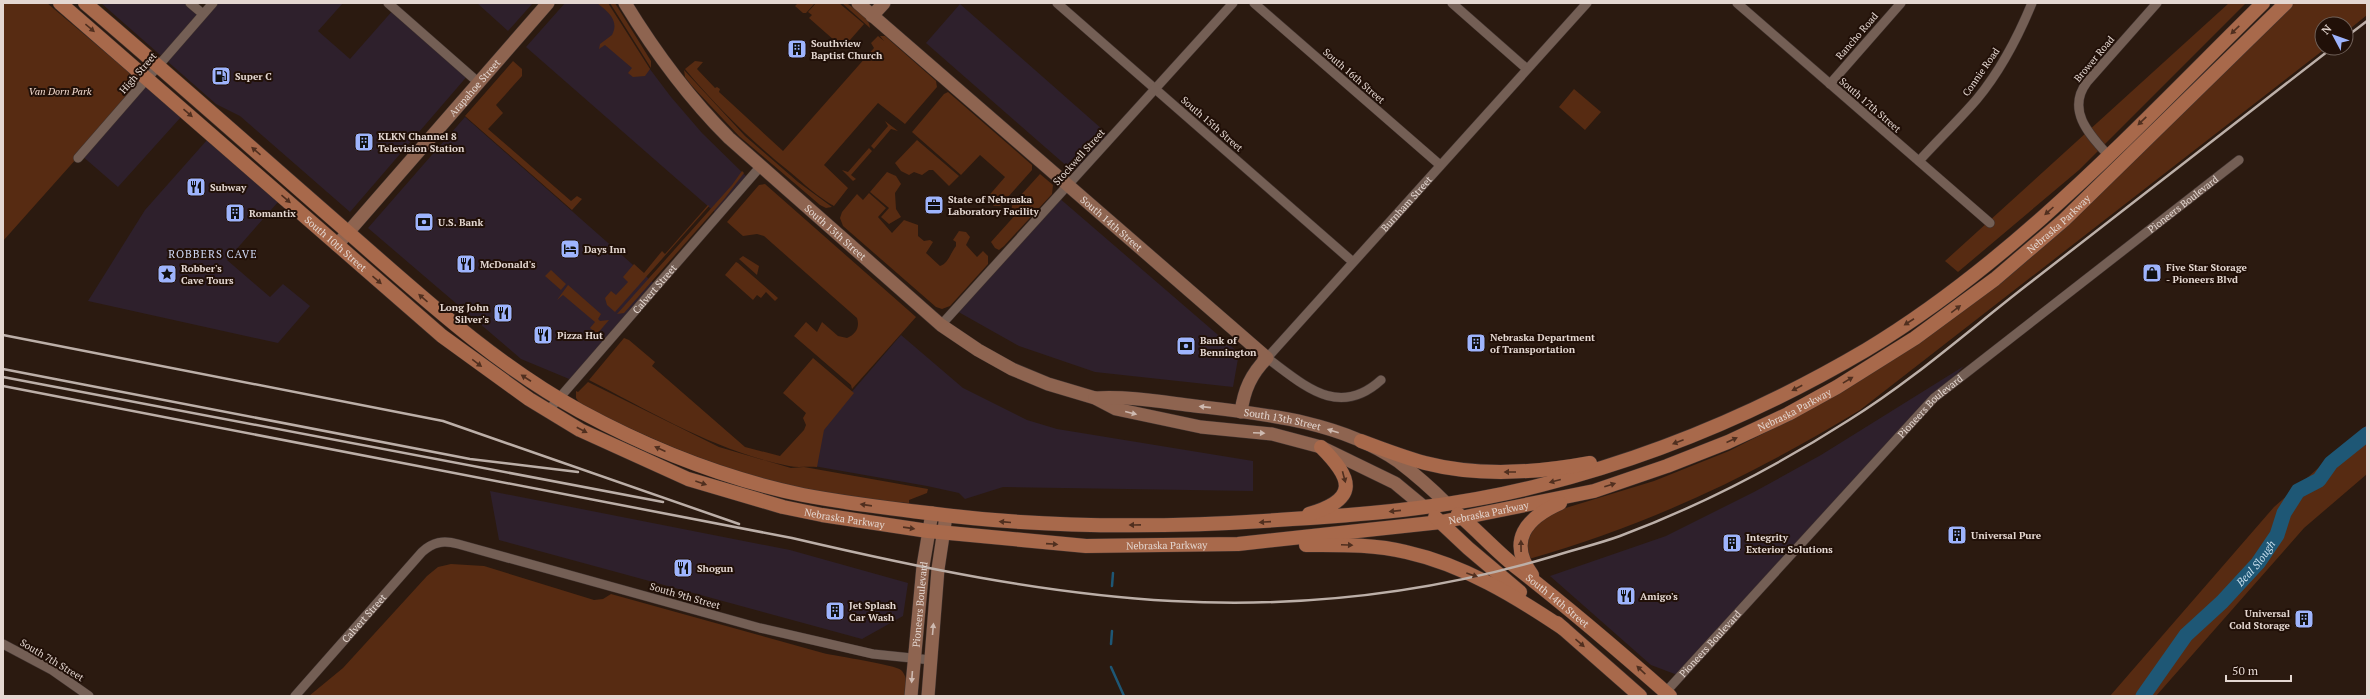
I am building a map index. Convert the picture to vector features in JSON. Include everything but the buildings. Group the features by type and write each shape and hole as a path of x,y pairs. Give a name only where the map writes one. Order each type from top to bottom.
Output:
{"main road":[{"name":"South 10th Street","path":"60,3 148,78 442,336 504,382 548,411"},
{"name":"South 10th Street","path":"86,3 477,343 559,398"},
{"name":"Arapahoe Street","path":"337,245 548,3"},
{"name":"South 13th Street","path":"625,3 654,48 685,90 712,121 760,167 941,325 978,350 1018,372 1048,384 1095,398 1116,409 1155,419 1239,432 1272,434 1321,447 1395,483 1424,507"},
{"name":"South 14th Street","path":"858,3 1067,186 1267,358"},
{"path":"872,16 884,3"},
{"name":"Nebraska Parkway","path":"559,398 605,424 675,455 749,481 841,501 946,516 1076,526 1216,524 1349,516 1447,504 1536,486 1645,453 1704,432 1776,399 1831,370 1941,301 1984,268 2053,208 2263,3"},
{"name":"Nebraska Parkway","path":"548,411 621,450 714,487 822,515 928,531 1086,546 1238,544 1441,522 1594,491 1701,453 1788,414 1872,366 1952,313 1995,279 2064,220 2286,3"},
{"name":"Burnham Street","path":"1241,412 1243,396 1250,380 1267,358"},
{"name":"South 13th Street","path":"1095,398 1116,397 1241,412 1300,422 1361,442 1398,462 1447,504"},
{"path":"1361,442 1427,464 1487,472 1562,468 1645,453"},
{"path":"1290,520 1332,506 1342,497 1345,491 1345,477 1342,469 1321,447"},
{"path":"1536,581 1525,564 1520,549 1520,541 1526,527 1550,507 1594,491"},
{"name":"South 14th Street","path":"1447,504 1516,567 1536,581 1625,655 1666,695"},
{"name":"South 14th Street","path":"1424,507 1468,548 1564,629 1640,696"},
{"name":"Pioneers Boulevard","path":"911,696 913,658 928,531 932,513"},
{"name":"Pioneers Boulevard","path":"928,696 946,516"},
{"path":"1238,544 1348,545 1406,552 1478,576 1525,602 1564,629"}],"street":[{"path":"190,3 203,14"},
{"name":"High Street","path":"78,158 213,3"},
{"path":"388,3 479,83"},
{"name":"South 15th Street","path":"1057,3 1353,262"},
{"name":"Stockwell Street","path":"941,325 1233,3"},
{"name":"South 16th Street","path":"1254,3 1440,165"},
{"path":"1452,3 1528,69"},
{"name":"Burnham Street","path":"1267,358 1586,3"},
{"name":"Rancho Road","path":"1830,84 1901,3"},
{"name":"Connie Road","path":"1919,161 1977,99 1995,74 2019,33 2032,3"},
{"name":"Brower Road","path":"2108,155 2082,121 2078,108 2080,94 2094,75 2157,3"},
{"name":"South 17th Street","path":"1741,4 1830,84 1990,223"},
{"name":"Pioneers Boulevard","path":"1666,695 1934,398 2239,160"},
{"name":"Calvert Street","path":"548,411 760,167"},
{"name":"South 14th Street","path":"1267,358 1305,386 1325,396 1343,398 1358,395 1381,380"},
{"name":"Calvert Street","path":"295,696 422,552 436,543"},
{"name":"South 9th Street","path":"436,543 458,544 760,628 846,649 931,660"},
{"name":"South 7th Street","path":"3,644 52,670 89,696"}],"shaded area":[{"path":"101,3 190,3 203,14 213,3 343,3 318,31 350,59 394,9 469,74 350,212 240,116 216,104"},
{"path":"477,3 533,3 508,31"},
{"path":"565,3 607,3 634,48 671,97 702,133 749,179 718,215 526,47"},
{"path":"960,4 1111,137 1077,175 926,43"},
{"path":"143,84 181,117 118,187 81,155"},
{"path":"465,117 657,286 574,381 521,359 368,228"},
{"path":"207,140 278,202 227,260 270,297 283,284 310,306 278,343 88,301 145,210"},
{"path":"1058,197 1239,353 1233,387 1095,372 1019,346 955,310"},
{"path":"901,335 963,388 1027,420 1057,429 1253,461 1253,491 1003,487 965,499 959,493 927,486 791,462"},
{"path":"1964,366 1680,676 1651,665 1550,576 1666,536 1754,492 1821,455"},
{"path":"490,491 790,550 908,583 903,616 862,639 499,540"}],"green space":[{"name":"Van Dorn Park","path":"3,3 47,3 143,84 3,241"},
{"path":"597,3 608,3 650,69 645,76 633,77 628,73 632,68 605,45 599,49 600,44 612,35 614,25 611,16"},
{"path":"610,3 615,3 651,61 651,68"},
{"path":"798,3 815,3 806,13 803,13 795,6"},
{"path":"816,3 839,3 864,24 843,48 809,18 812,15 808,12"},
{"path":"842,3 847,3 861,14 869,24 870,28"},
{"path":"2229,3 2246,3 2079,170 1958,272 1945,261"},
{"path":"2294,3 2367,3 2367,15 2354,26 2354,16 2314,16 2314,56 2316,56 1860,410 1780,456 1699,496 1616,531 1529,559 1525,546 1533,526 1559,510 1654,481 1729,451 1784,423 1874,371 2159,135"},
{"path":"878,36 884,41 880,36 885,36 936,81 937,87 905,124 878,103 824,165 848,188 834,206 822,199 748,136 709,97 685,69 695,61 703,62 697,69 715,88 717,87 720,89 719,92 783,151 874,48 871,43"},
{"path":"513,61 522,69 522,76 496,105 503,113 488,129 571,201 577,196 582,199 572,210 465,116"},
{"path":"684,70 745,136 798,182 832,207 826,208 820,205 739,136 692,86 685,77"},
{"path":"1574,89 1601,112 1585,130 1559,107"},
{"path":"948,92 1032,165 1032,170 1000,206 994,206 986,199 1005,177 980,155 961,175 912,132 944,94"},
{"path":"885,121 898,131 891,129 874,149 871,146 888,126"},
{"path":"917,140 959,176 949,186 933,170 929,170 922,175 914,172 909,175 901,171 895,163"},
{"path":"869,148 872,151 851,175 856,179 853,181 842,170 848,172"},
{"path":"742,171 744,173 725,198 624,313 617,314 732,185"},
{"path":"887,172 896,176 901,184 895,193 896,209 901,217 889,224 881,217 889,208 870,192"},
{"path":"1040,174 1053,185 1052,194 1004,246 999,250 995,248 991,242 1017,213 1012,209 1012,205"},
{"path":"765,184 916,317 852,389 851,385 794,336 806,322 817,332 822,322 838,336 847,338 853,334 858,327 857,318 764,236 757,234 743,236 727,222 759,185"},
{"path":"869,193 886,208 878,217 892,233 904,220 918,225 918,236 924,241 930,240 933,242 926,253 940,266 945,263 956,246 956,242 953,240 959,231 966,232 970,237 966,245 977,257 983,251 988,256 988,264 950,306 942,309 936,307 843,226 840,218 842,212 857,194 863,200"},
{"path":"708,205 709,206 615,312 607,305 605,298 611,291 616,295 628,282 623,277 634,264 644,273 662,251 665,254"},
{"path":"743,256 759,266 757,275 739,259"},
{"path":"736,262 778,298 775,301 766,292 761,298 757,295 753,300 725,275"},
{"path":"551,270 566,284 561,290 545,276"},
{"path":"568,285 601,314 598,319 600,321 609,320 597,334 590,328 595,322 563,295 557,300"},
{"path":"624,338 629,340 655,362 652,366 745,447 780,456 804,430 806,425 803,418 806,413 783,393 813,358 854,393 824,430 817,467 796,467 763,460 686,430 589,380"},
{"path":"588,382 719,447 791,468 804,467 928,489 927,493 909,500 909,503 866,500 781,484 739,472 658,441 580,404 576,398 576,391 578,392"},
{"path":"2367,425 2367,474 2304,528 2156,696 2110,696 2274,507"},
{"path":"451,564 484,566 594,600 603,599 611,594 823,653 897,668 901,670 905,676 907,682 907,696 309,696 343,668 427,576 438,567"}],"waterway":[{"name":"Beal Slough","path":"2143,696 2186,635 2222,602 2258,563 2277,535 2284,513 2298,491 2319,480 2331,463 2367,434"},
{"path":"1112,586 1113,573"},
{"path":"1111,644 1112,631"},
{"path":"1111,667 1124,696"}],"railway":[{"path":"2354,31 2367,21"},
{"path":"3,386 792,538 933,569 1028,586 1124,597 1220,603 1317,600 1365,595 1460,580 1507,569 1595,544 1620,536 1679,512 1766,469 1822,437 1872,405 1918,372 2027,285 2322,56"},
{"path":"3,335 443,421 739,524"},
{"path":"3,369 470,459 578,472"},
{"path":"3,377 663,502"}],"place":[{"name":"Southview Baptist Church","path":"797,49"},
{"name":"Super C","path":"221,76"},
{"name":"KLKN Channel 8 Television Station","path":"364,142"},
{"name":"Subway","path":"196,187"},
{"name":"State of Nebraska Laboratory Facility","path":"934,205"},
{"name":"Romantix","path":"235,213"},
{"name":"U.S. Bank","path":"424,222"},
{"name":"Days Inn","path":"570,249"},
{"name":"McDonald's","path":"466,264"},
{"name":"Five Star Storage - Pioneers Blvd","path":"2152,273"},
{"name":"Robber's Cave Tours","path":"167,274"},
{"name":"Long John Silver's","path":"503,313"},
{"name":"Pizza Hut","path":"543,335"},
{"name":"Nebraska Department of Transportation","path":"1476,343"},
{"name":"Bank of Bennington","path":"1186,346"},
{"name":"Universal Pure","path":"1957,535"},
{"name":"Integrity Exterior Solutions","path":"1732,543"},
{"name":"Shogun","path":"683,568"},
{"name":"Amigo's","path":"1626,596"},
{"name":"Jet Splash Car Wash","path":"835,611"},
{"name":"Universal Cold Storage","path":"2304,619"}],"district":[{"name":"ROBBERS CAVE","path":"213,254"}]}
